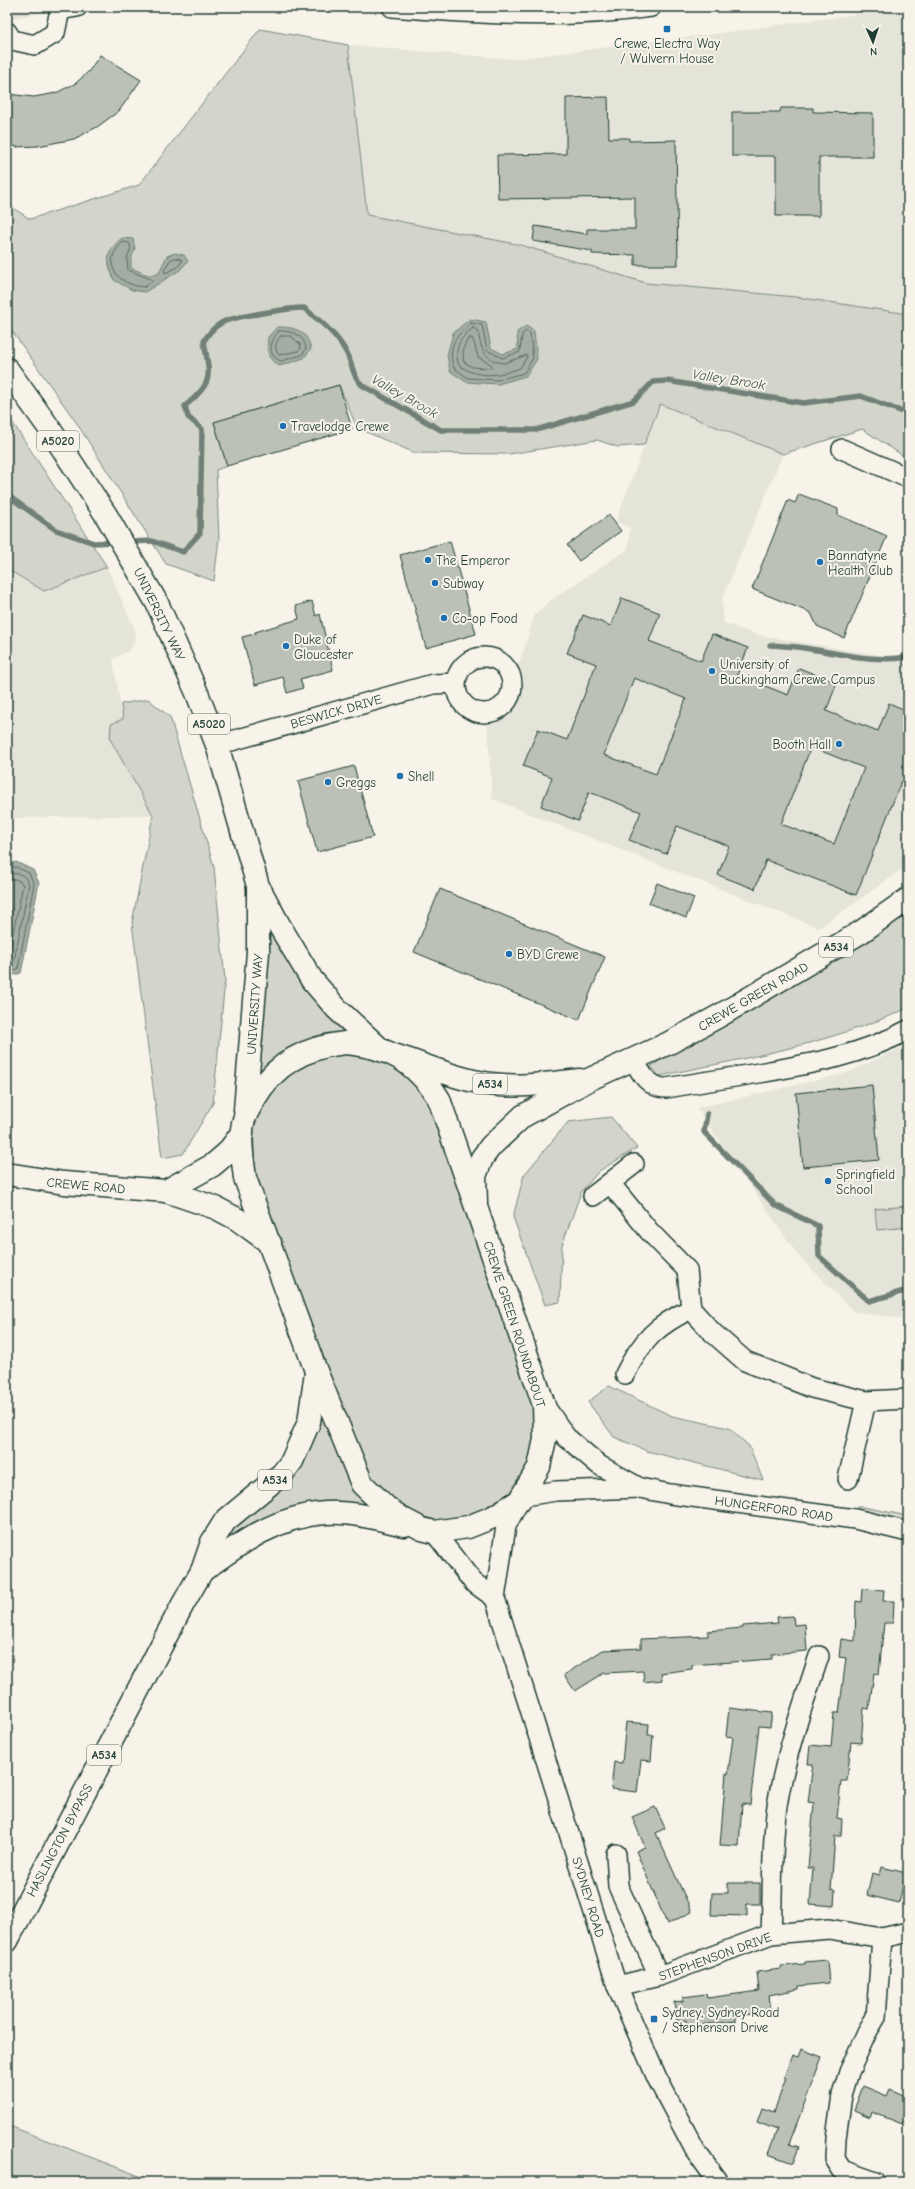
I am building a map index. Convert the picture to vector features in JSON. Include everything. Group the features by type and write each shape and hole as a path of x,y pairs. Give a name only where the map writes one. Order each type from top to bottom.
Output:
{"main road":[{"name":"UNIVERSITY WAY","path":"7,369 47,425 106,515 140,571 177,645 217,745 258,886 294,953 312,980 337,1009 387,1051"},
{"name":"UNIVERSITY WAY","path":"243,1127 258,952 258,886"},
{"name":"CREWE GREEN ROAD","path":"476,1205 475,1176 482,1158 491,1146 523,1116 590,1079 634,1060 707,1023 861,932 908,899"},
{"name":"CREWE GREEN ROUNDABOUT","path":"243,1127 261,1087 275,1072 294,1057 309,1050 339,1044 364,1045 387,1051 418,1072 439,1099 544,1405 545,1439 539,1467 521,1499"},
{"name":"CREWE GREEN ROAD","path":"387,1051 446,1073 492,1084 528,1086 590,1079"},
{"path":"166,1191 213,1166 227,1153 243,1127"},
{"path":"243,1127 245,1178 316,1371 362,1484 386,1507 403,1519 428,1530 468,1527 493,1517 521,1499"},
{"name":"CREWE ROAD","path":"7,1174 64,1183 166,1191 216,1208 270,1243"},
{"name":"HASLINGTON BYPASS","path":"7,1940 183,1604 202,1571 212,1542 226,1521 282,1474 292,1461 309,1422 316,1371"},
{"name":"HASLINGTON BYPASS","path":"202,1571 240,1543 272,1525 298,1517 326,1512 366,1516 428,1530"}],"street":[{"path":"392,7 505,16 624,11 651,7"},
{"path":"7,32 12,40 35,45 54,32 65,8"},
{"path":"842,449 908,478"},
{"name":"BESWICK DRIVE","path":"217,745 433,684 455,683"},
{"path":"634,1060 645,1078 658,1088 666,1088 805,1065 839,1057 867,1049 908,1030"},
{"path":"593,1196 634,1164"},
{"path":"610,1182 649,1231 687,1270 690,1308 712,1332 745,1361 812,1388 866,1401 908,1399"},
{"path":"625,1374 633,1359 653,1332 670,1319 690,1308"},
{"path":"848,1479 866,1401"},
{"name":"HUNGERFORD ROAD","path":"544,1405 566,1436 599,1465 640,1488"},
{"name":"HUNGERFORD ROAD","path":"521,1499 556,1491 640,1488 670,1494 855,1519 908,1532"},
{"name":"SYDNEY ROAD","path":"521,1499 506,1526 495,1598 617,1986 657,2078 695,2150 718,2182"},
{"path":"428,1530 473,1582 495,1598"},
{"path":"771,1934 773,1844 777,1805 784,1770 819,1656"},
{"path":"616,1854 618,1886 659,1976"},
{"name":"STEPHENSON DRIVE","path":"617,1986 659,1976 771,1934 829,1929 882,1938 908,1932"},
{"path":"876,2182 842,2170 835,2159 836,2138 842,2095 849,2072 867,2032 876,2017 882,1938"}],"shaded area":[{"path":"7,7 77,7 7,19"},
{"path":"908,7 908,314 796,297 646,283 521,245 367,215 348,45 513,59 722,33"},
{"path":"260,29 348,45 367,215 521,245 646,283 796,297 908,314 908,459 862,429 783,454 660,404 644,445 618,447 597,440 509,454 415,453 357,428 339,385 214,422 227,466 216,470 219,539 214,581 166,564 76,422 7,324 7,204 30,219 139,185"},
{"name":"University of Buckingham Crewe Campus","path":"660,404 783,454 722,599 724,623 757,635 890,657 908,653 908,865 819,928 492,799 487,713 512,686 535,614 551,600 628,549 630,528 616,521"},
{"path":"7,414 107,567 44,591 7,569"},
{"path":"107,567 135,630 136,639 130,650 113,659 123,720 110,739 153,815 7,818 7,569 44,591"},
{"path":"148,699 170,717 214,867 225,980 213,1103 183,1154 162,1158 132,923 153,815 110,739 111,724 123,719 121,704"},
{"path":"260,890 294,953 418,1072 544,1405 524,1496 468,1527 326,1512 240,1543 212,1542 282,1474 316,1371 249,1192"},
{"path":"908,911 908,1008 847,1032 754,1056 659,1076 651,1066 849,953"},
{"name":"Springfield School","path":"908,1044 908,1319 854,1312 797,1254 697,1108 847,1073"},
{"path":"611,1117 637,1148 599,1171 581,1192 562,1245 560,1302 545,1305 513,1217 524,1175 568,1122"},
{"path":"908,1206 908,1227 877,1230 875,1209"},
{"path":"609,1386 672,1416 729,1428 749,1446 763,1480 647,1451 614,1437 588,1402"},
{"path":"858,1506 908,1516 908,1532 855,1519"},
{"path":"7,2125 155,2182 7,2182"}],"water":[{"path":"122,238 133,239 135,249 131,259 131,268 148,275 158,274 167,256 175,253 184,255 188,261 180,270 145,292 132,290 114,280 109,267 110,252 116,243"},
{"path":"470,319 486,322 491,348 503,354 518,349 517,332 526,326 534,331 537,359 526,376 498,384 466,382 450,371 447,355 453,333"},
{"path":"277,327 295,329 307,338 311,349 304,358 280,366 272,360 268,354 268,337"},
{"path":"16,862 33,870 39,883 21,973 7,977 7,865"}],"building":[{"path":"100,55 141,80 119,111 97,127 74,139 38,146 16,147 7,144 7,94 34,97 56,93 76,83 89,71"},
{"path":"608,97 609,138 629,138 629,141 676,140 678,265 635,265 635,255 592,254 592,251 533,241 535,226 587,234 587,229 635,229 635,197 498,199 497,155 566,154 566,98"},
{"path":"781,108 813,108 813,112 873,113 873,157 819,157 819,216 776,216 776,156 732,156 732,112 780,112"},
{"name":"Travelodge Crewe","path":"339,385 352,429 227,466 214,422"},
{"path":"799,494 838,509 838,515 887,536 844,638 817,626 811,613 752,589 788,500 795,503"},
{"path":"609,515 621,531 579,561 567,545"},
{"path":"450,541 476,634 426,648 400,555"},
{"name":"Booth Hall","path":"622,598 660,613 649,641 701,661 712,634 748,648 737,675 788,695 799,668 837,683 826,711 878,731 889,703 908,711 908,785 901,782 856,895 766,860 755,889 718,875 729,846 677,826 666,854 629,840 641,812 589,792 578,821 541,806 552,777 523,766 538,729 567,740 596,664 567,653 583,615 611,626","holes":["634,678 686,699 656,774 604,755","811,747 864,768 834,844 781,824"]},
{"name":"Duke of Gloucester","path":"312,601 316,616 320,614 333,670 300,679 303,688 287,693 283,677 255,685 242,637 299,619 296,606"},
{"path":"354,766 373,837 317,852 298,781"},
{"path":"657,883 694,898 686,918 649,903"},
{"name":"BYD Crewe","path":"440,889 605,957 579,1020 414,952"},
{"path":"872,1085 879,1160 803,1167 796,1093"},
{"path":"862,1589 884,1590 883,1601 894,1601 893,1623 884,1623 879,1674 874,1673 869,1709 864,1708 861,1743 851,1742 847,1781 841,1781 837,1818 842,1819 841,1836 835,1836 831,1889 835,1890 834,1906 810,1904 813,1868 808,1868 814,1803 808,1802 813,1764 808,1764 810,1745 831,1747 834,1713 839,1713 846,1658 839,1657 841,1639 855,1641 856,1601 861,1602"},
{"path":"793,1616 794,1625 805,1624 807,1651 772,1654 772,1659 692,1665 692,1669 661,1673 662,1680 644,1682 643,1671 604,1673 575,1691 564,1675 603,1650 641,1648 641,1639 708,1636 708,1631 778,1623 777,1617"},
{"path":"729,1708 772,1713 770,1727 759,1726 750,1805 742,1804 739,1846 720,1845 726,1773 728,1774 733,1737 726,1736"},
{"path":"626,1722 649,1724 648,1735 653,1735 651,1761 641,1760 637,1792 611,1789 614,1762 622,1763"},
{"path":"655,1807 665,1828 656,1833 692,1912 667,1924 636,1851 645,1847 632,1817"},
{"path":"882,1867 906,1873 899,1903 867,1895 872,1873 880,1875"},
{"path":"728,1883 760,1883 760,1904 747,1904 747,1916 711,1915 712,1893 728,1893"},
{"path":"827,1960 829,1983 799,1986 799,1989 769,1995 771,2010 736,2017 736,2021 687,2026 686,2020 677,2021 674,2002 683,2001 683,1997 706,1994 707,1998 759,1991 757,1972 781,1969 781,1966"},
{"path":"801,2049 822,2057 789,2144 799,2147 793,2163 768,2154 777,2130 757,2122 762,2108 774,2112 786,2078 784,2077 792,2055 798,2057"},
{"path":"863,2086 887,2096 890,2089 908,2097 908,2111 902,2124 872,2112 870,2117 854,2110"}],"waterway":[{"name":"Valley Brook","path":"128,542 152,541 183,552 200,533 202,429 188,417 185,406 201,391 208,378 208,363 204,341 213,329 221,323 236,318 261,313 304,308 339,341 349,358 356,378 362,385 441,430 536,430 634,401 653,382 667,381 803,403 861,396 908,414"},
{"name":"Valley Brook","path":"7,495 56,530 94,543 116,542"},
{"path":"770,645 800,647 869,658 895,659 908,657"},
{"path":"707,1114 704,1132 775,1205 818,1226 819,1256 869,1301 908,1290"}],"place":[{"name":"Crewe, Electra Way / Wulvern House","path":"667,29"},
{"name":"Travelodge Crewe","path":"283,426"},
{"name":"The Emperor","path":"428,560"},
{"name":"Bannatyne Health Club","path":"820,562"},
{"name":"Subway","path":"435,583"},
{"name":"Co-op Food","path":"444,618"},
{"name":"Duke of Gloucester","path":"286,646"},
{"name":"University of Buckingham Crewe Campus","path":"712,671"},
{"name":"Booth Hall","path":"839,744"},
{"name":"Shell","path":"400,776"},
{"name":"Greggs","path":"328,782"},
{"name":"BYD Crewe","path":"509,954"},
{"name":"Springfield School","path":"828,1181"},
{"name":"Sydney, Sydney Road / Stephenson Drive","path":"654,2019"}]}
